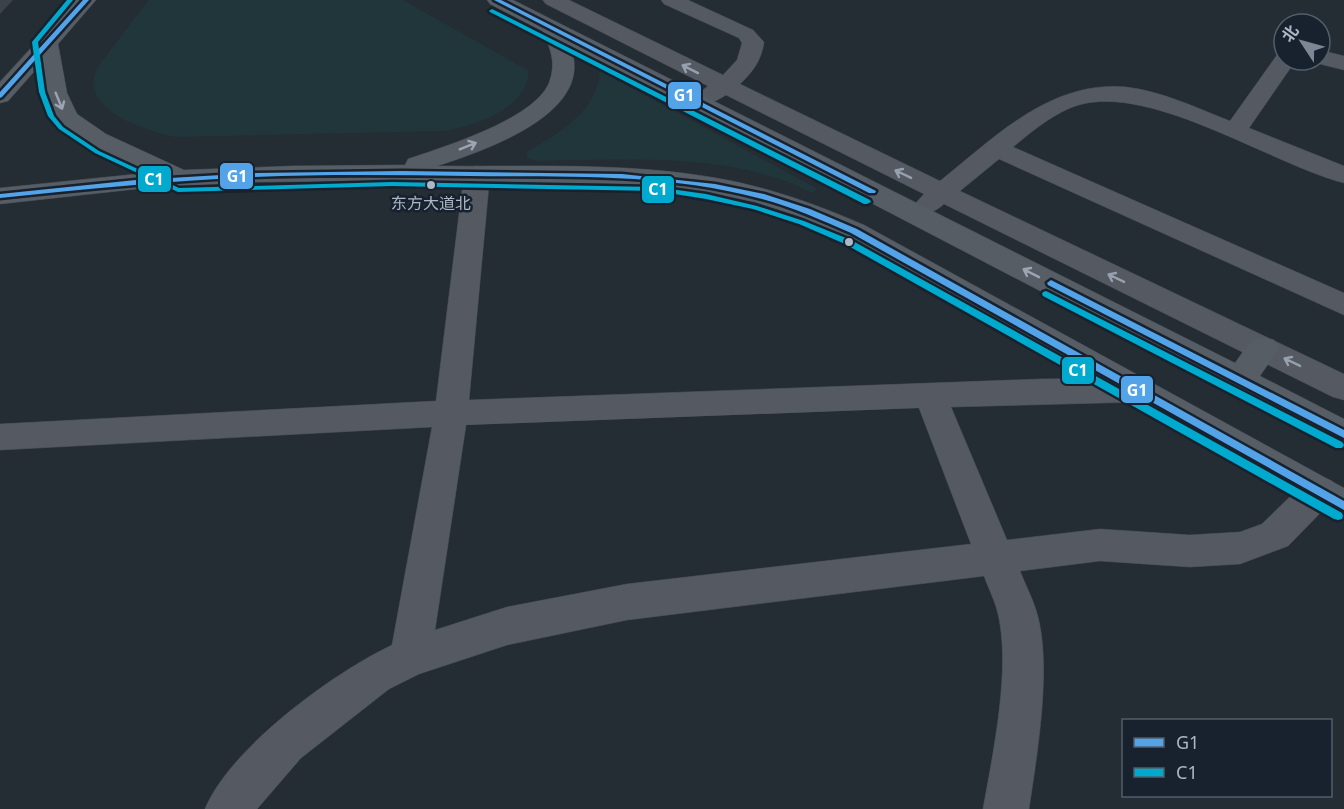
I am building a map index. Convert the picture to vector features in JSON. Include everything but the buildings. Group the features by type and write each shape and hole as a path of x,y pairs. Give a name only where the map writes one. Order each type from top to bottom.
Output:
{"main road":[{"path":"4,87 86,0"},
{"path":"497,0 1344,434"},
{"path":"392,172 462,149 514,128 534,114 547,101 558,85 563,72 564,61 550,27"},
{"path":"47,44 53,88 62,110 70,120 103,142 181,178"},
{"path":"2,196 181,178 392,172 622,175 700,182 741,189 796,205 831,220 1331,498"},
{"path":"1240,380 1263,348"}],"street":[{"path":"553,0 941,193 1344,388"},
{"path":"671,0 751,38 753,48 745,65 724,86 697,102"},
{"path":"1234,132 1276,72"},
{"path":"916,214 1048,110 1089,94 1125,94 1142,97 1192,114 1344,175"},
{"path":"996,149 1344,305"},
{"path":"410,657 451,413 477,174"},
{"path":"0,438 451,413 930,395 1138,390"},
{"path":"930,395 997,558 1017,611 1022,635 1021,705 1006,809"},
{"path":"228,809 255,775 286,743 374,675 410,657 507,626 627,602 1100,545 1190,551 1240,548 1275,535 1331,498"}],"green space":[{"path":"149,0 403,0 529,71 526,85 509,106 484,120 444,131 176,137 150,130 120,117 107,108 98,97 93,85 98,66"},
{"path":"600,71 818,189 812,193 747,170 712,164 642,160 537,161 527,158 527,152 563,129 584,110 592,98"}],"transit line":[{"name":"C1","path":"70,0 35,42 42,92 51,116 61,128 97,152 178,190 392,184 656,189 706,196 755,207 802,222 848,242 1338,516"},
{"name":"G1","path":"0,96 86,0"},
{"name":"G1","path":"497,0 872,191"},
{"name":"C1","path":"492,11 867,202"},
{"name":"G1","path":"0,196 136,182 255,175 402,173 622,176 715,186 761,196 807,211 854,231 1344,506"},
{"name":"G1","path":"1051,283 1344,434"},
{"name":"C1","path":"1046,294 1339,445"}],"place":[{"name":"东方大道北","path":"431,185"}]}
